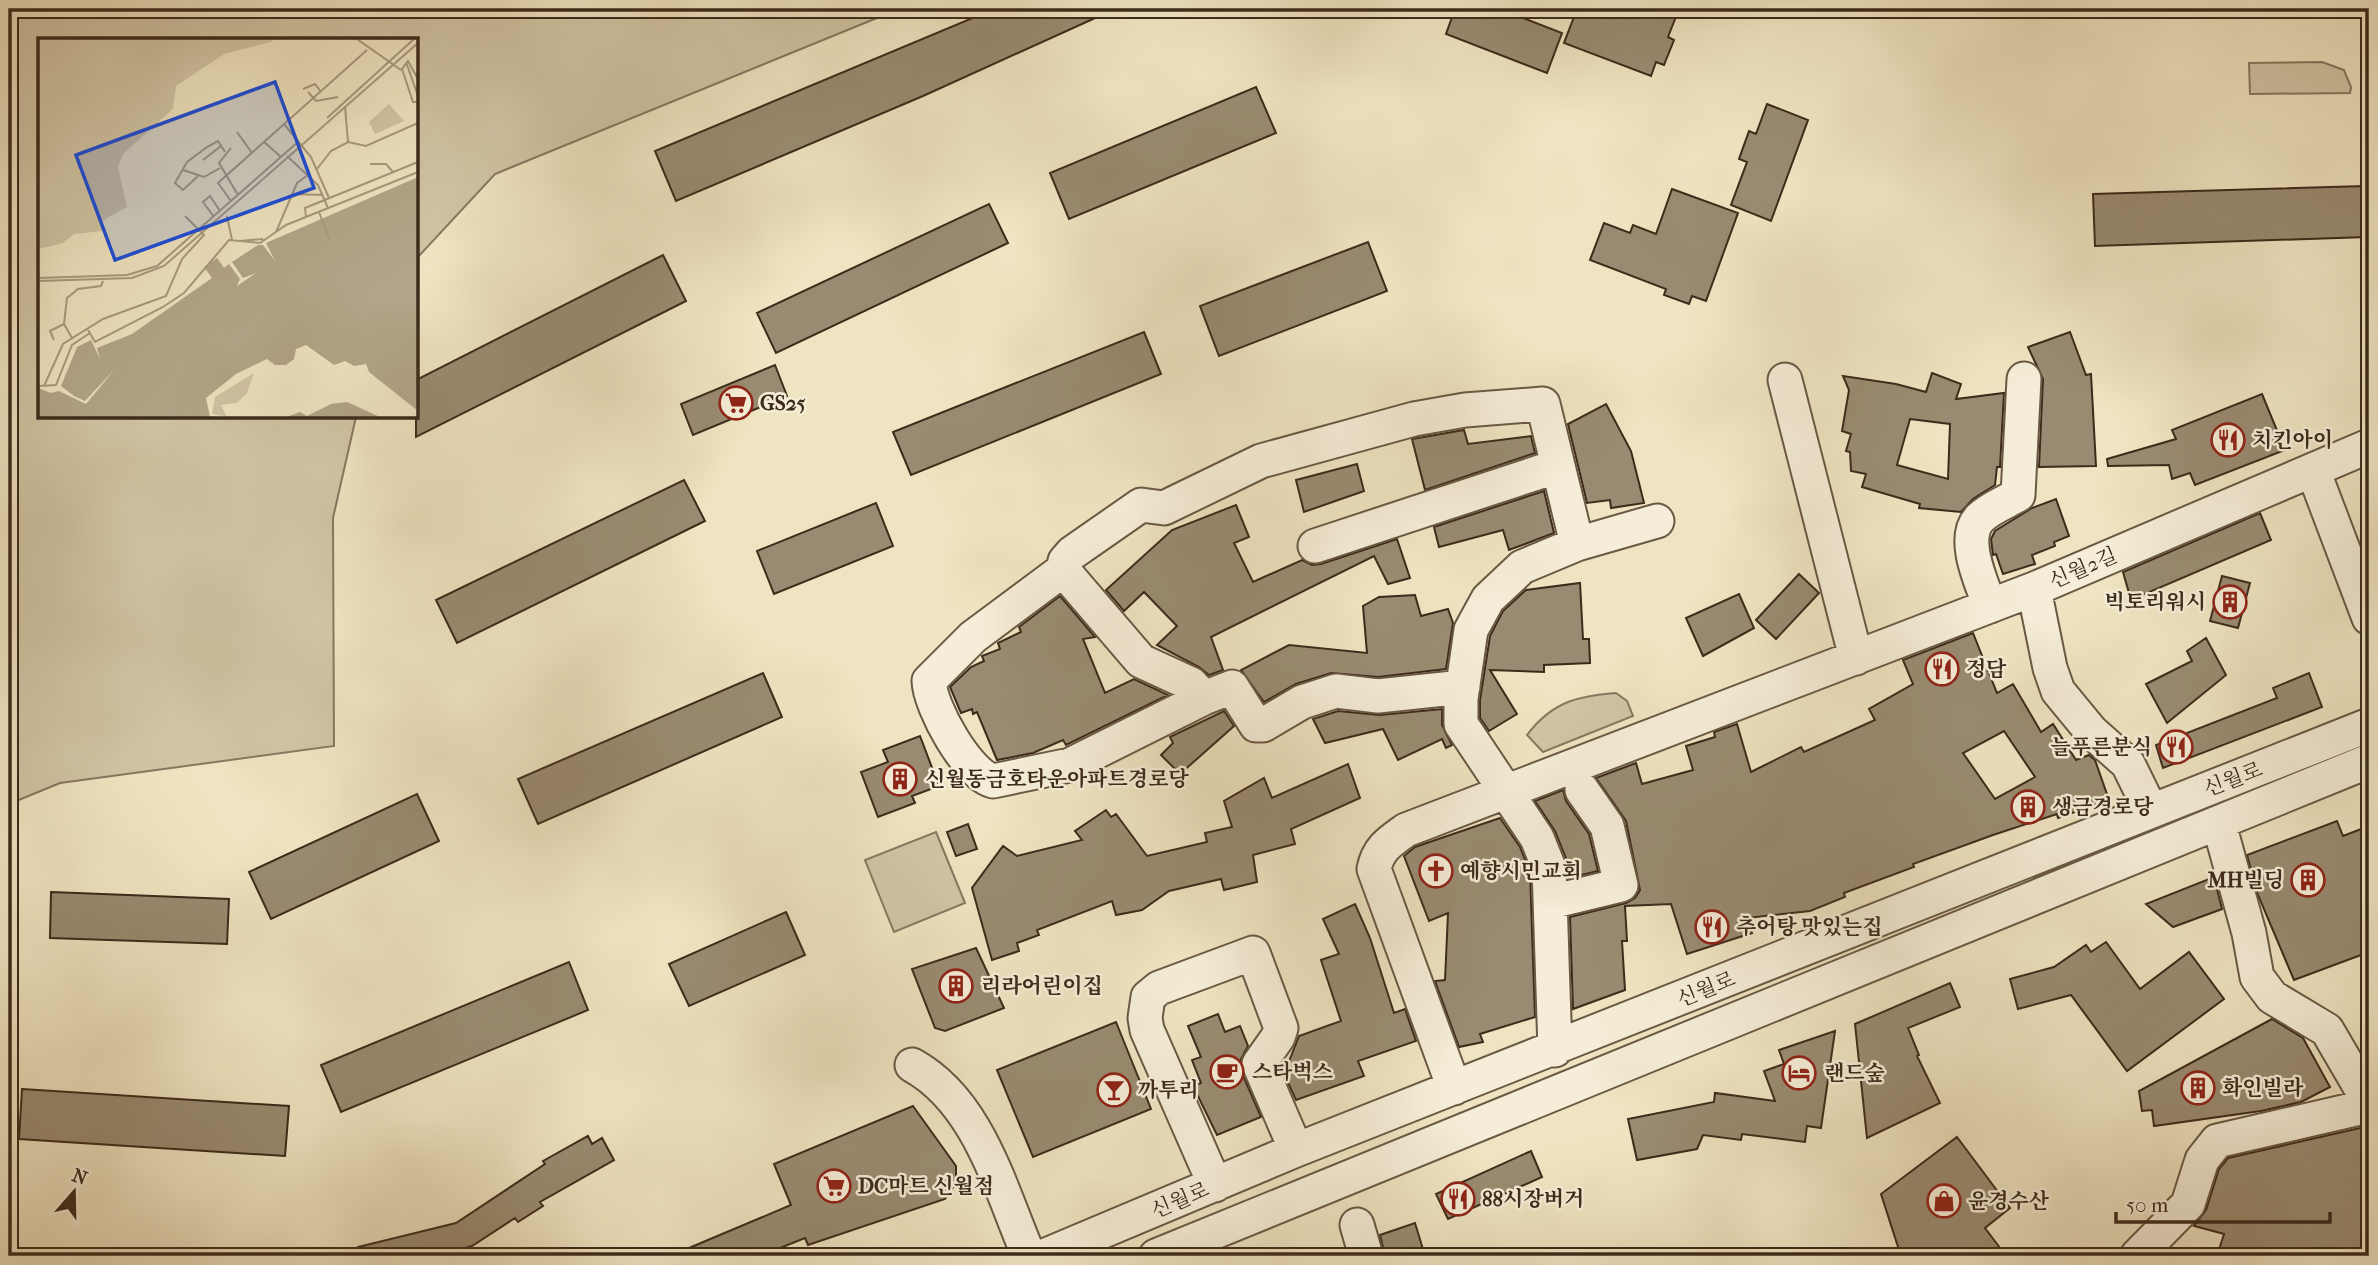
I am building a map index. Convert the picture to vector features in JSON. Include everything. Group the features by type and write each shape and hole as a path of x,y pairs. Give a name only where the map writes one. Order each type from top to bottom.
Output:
{"street":[{"path":"1990,606 1974,554 1972,533 1979,519 2018,495 2024,379"},
{"path":"1786,380 1856,658"},
{"path":"1462,687 1378,696 1336,691 1302,702 1260,725 1253,722 1232,687 1204,698 1070,765 993,781 979,774 951,737 933,701 929,681 973,637 1063,570 1065,561 1072,553 1141,505 1164,508 1261,461 1414,419 1465,410 1543,404 1577,544"},
{"name":"신월2길","path":"2151,811 2128,764 2091,731 2058,691 2050,668 2034,589 2369,446"},
{"path":"1315,546 1558,466"},
{"path":"2313,470 2369,618"},
{"path":"1555,1049 1551,902 1546,856 1507,791 1461,724 1462,687 1471,630 1488,600 1522,566 1577,544 1657,521"},
{"path":"1063,570 1141,661 1191,684 1204,698"},
{"path":"1454,1088 1374,869 1377,855 1384,845 1406,830 2034,589"},
{"name":"신월로","path":"1044,1256 1296,1150 2369,725"},
{"name":"신월로","path":"1156,1256 2369,761"},
{"path":"1551,902 1621,885 1607,826 1583,790"},
{"path":"2146,1254 2188,1204 2202,1160 2217,1141 2369,1104 2327,1030 2314,1019 2272,997 2257,977 2249,933 2219,824"},
{"path":"1215,1185 1147,1030 1144,1018 1148,997 1159,988 1253,953 1281,1028 1259,1064 1296,1150"},
{"path":"912,1065 954,1097 987,1157 1029,1256"},
{"path":"1357,1225 1366,1256"}],"shaded area":[{"path":"9,9 899,9 495,174 418,257 418,38 38,38 38,418 356,418 333,518 334,746 60,783 9,804"},
{"path":"2322,62 2344,70 2351,87 2350,93 2250,94 2249,63"},
{"path":"1616,693 1627,701 1633,716 1543,752 1527,735 1546,715 1566,703 1589,696"},
{"path":"936,832 965,903 894,932 865,860"}],"building":[{"path":"994,9 1115,9 923,96 676,201 655,151"},
{"path":"1455,9 1521,9 1518,16 1562,33 1547,73 1446,34"},
{"path":"1577,9 1679,9 1668,37 1674,40 1664,65 1656,62 1651,76 1564,43"},
{"path":"1256,87 1276,133 1069,219 1050,173"},
{"path":"1767,104 1808,120 1771,221 1731,205 1747,162 1739,159 1749,131 1756,134"},
{"path":"2365,186 2367,237 2095,246 2093,194"},
{"path":"1672,189 1738,213 1706,301 1692,296 1689,304 1664,295 1666,289 1590,260 1604,223 1630,233 1633,225 1656,234"},
{"path":"989,204 1008,243 776,353 757,313"},
{"path":"1368,242 1387,291 1219,356 1200,306"},
{"path":"663,255 686,301 416,437 418,379"},
{"path":"1144,332 1161,374 911,475 893,432"},
{"path":"2070,332 2086,375 2091,374 2096,466 2039,467 2043,379 2028,347"},
{"path":"775,365 787,396 693,435 681,404"},
{"path":"1932,373 1961,384 1956,399 2004,393 2000,467 1997,467 1995,485 1973,499 1961,512 1919,508 1920,504 1862,487 1866,474 1851,471 1850,452 1846,451 1851,434 1842,431 1849,390 1843,376 1896,384 1926,392","holes":["1910,419 1950,424 1948,479 1897,465"]},
{"path":"2262,394 2285,450 2195,485 2190,473 2172,479 2169,465 2108,466 2107,459 2176,439 2172,430"},
{"path":"1606,404 1631,451 1644,503 1611,508 1610,500 1587,503 1568,424"},
{"path":"1464,430 1468,444 1531,436 1535,453 1425,490 1412,439"},
{"path":"1357,464 1364,491 1304,512 1296,480"},
{"path":"684,480 705,521 457,643 436,600"},
{"path":"1544,491 1554,533 1509,550 1503,530 1439,547 1434,527"},
{"path":"2056,499 2069,536 2054,542 2055,546 2032,555 2035,564 2003,574 1996,554 1993,555 1991,539 1995,531 2032,508"},
{"path":"876,503 893,546 774,594 757,551"},
{"path":"1236,505 1249,537 1234,543 1253,582 1302,560 1312,565 1321,564 1397,539 1410,578 1388,584 1374,556 1211,637 1223,670 1209,675 1157,645 1177,626 1144,592 1124,611 1106,590 1172,530"},
{"path":"2260,513 2271,540 2131,600 2123,572"},
{"path":"1799,574 1819,593 1776,639 1756,620"},
{"name":"빅토리워시","path":"2222,576 2250,583 2238,628 2210,621"},
{"path":"1580,583 1583,639 1589,639 1590,663 1544,665 1544,672 1490,670 1517,714 1489,731 1480,718 1480,700 1490,636 1503,611 1526,590"},
{"path":"1739,594 1754,628 1703,656 1686,618"},
{"path":"1415,595 1421,616 1448,609 1453,623 1446,669 1378,677 1331,673 1296,684 1264,702 1241,670 1289,645 1367,653 1363,606 1379,597"},
{"path":"1060,596 1095,637 1083,639 1105,693 1134,679 1168,695 1066,745 1063,740 1033,753 997,760 977,712 973,714 972,709 961,713 950,687 971,667 984,661 982,656 1000,649 998,643 1021,632 1019,627"},
{"path":"1973,633 1997,693 2013,684 2041,732 2053,724 2076,760 2089,755 2095,760 2109,800 2058,818 2057,814 1913,864 1914,867 1844,893 1845,897 1810,911 1747,918 1752,933 1687,954 1671,904 1625,906 1627,941 1622,941 1625,990 1573,1009 1570,917 1626,903 1635,898 1640,890 1626,821 1596,778 1636,763 1642,784 1693,770 1686,746 1715,737 1714,732 1737,724 1751,772 1801,747 1804,752 1875,720 1869,709 1913,684 1903,660","holes":["2004,731 2035,777 1995,799 1963,753"]},
{"path":"2206,638 2226,675 2167,723 2146,684 2192,661 2187,651"},
{"path":"763,673 782,717 538,824 518,779"},
{"path":"2309,673 2322,707 2163,768 2156,745 2277,698 2273,688"},
{"path":"1442,709 1442,725 1452,745 1446,748 1442,739 1398,760 1383,729 1325,743 1313,719 1338,711 1380,715"},
{"path":"1224,711 1234,726 1180,774 1161,755 1173,743 1170,737"},
{"name":"신월동금호타운아파트경로당","path":"920,736 939,786 912,796 915,803 878,817 861,772 888,762 883,750"},
{"path":"1348,764 1360,798 1291,829 1295,844 1253,855 1257,882 1224,890 1221,879 1169,891 1142,910 1116,915 1112,901 1037,930 1039,935 1017,943 1019,951 992,960 972,888 1003,846 1017,856 1082,840 1075,831 1106,810 1111,817 1116,814 1147,856 1207,842 1205,833 1232,827 1224,801 1264,778 1272,798"},
{"path":"1563,790 1566,801 1589,834 1598,871 1569,878 1567,861 1555,831 1535,801"},
{"path":"417,794 439,841 271,919 249,872"},
{"path":"1500,818 1520,847 1530,872 1535,1017 1480,1034 1483,1042 1459,1047 1435,981 1445,980 1448,913 1429,921 1404,856 1415,847"},
{"name":"MH빌딩","path":"2337,821 2343,836 2369,826 2369,952 2294,980 2258,895 2247,855"},
{"path":"968,824 977,849 956,856 947,832"},
{"path":"2214,877 2222,909 2173,927 2146,904"},
{"path":"51,892 229,899 227,944 50,938"},
{"path":"1355,904 1370,938 1394,1013 1405,1009 1416,1041 1358,1061 1364,1076 1296,1100 1284,1074 1299,1036 1341,1021 1321,960 1339,954 1323,919"},
{"path":"786,912 805,955 689,1006 669,964"},
{"path":"2106,942 2140,989 2189,952 2224,999 2127,1071 2071,995 2018,1009 2010,979 2054,967 2086,945 2091,952"},
{"name":"리라어린이집","path":"976,948 1004,1008 945,1031 935,1028 912,969"},
{"path":"569,962 588,1010 341,1112 321,1065"},
{"path":"1950,983 1960,1007 1908,1028 1919,1055 1917,1056 1940,1103 1867,1138 1855,1024"},
{"name":"스타벅스","path":"1218,1014 1225,1032 1240,1026 1248,1046 1240,1061 1241,1071 1261,1117 1217,1135 1193,1086 1201,1083 1192,1060 1201,1057 1188,1026"},
{"path":"2272,1019 2303,1038 2330,1087 2301,1102 2261,1111 2154,1126 2152,1110 2142,1111 2139,1091"},
{"path":"1116,1022 1151,1109 1033,1157 997,1070"},
{"path":"1835,1031 1821,1128 1807,1126 1805,1142 1742,1134 1741,1140 1703,1135 1697,1149 1637,1160 1628,1119 1714,1102 1715,1093 1775,1101 1764,1071 1784,1064 1779,1050"},
{"path":"22,1089 289,1106 285,1156 19,1139"},
{"path":"913,1106 956,1166 956,1183 945,1199 808,1245 805,1238 760,1256 670,1256 791,1205 774,1164"},
{"path":"2369,1126 2369,1256 2217,1256 2224,1234 2194,1226 2206,1210 2219,1169 2228,1158"},
{"path":"588,1136 592,1144 602,1138 614,1160 540,1202 543,1206 518,1222 515,1218 472,1246 435,1256 359,1256 358,1247 456,1223 545,1164 543,1161"},
{"name":"윤경수산","path":"1957,1137 2010,1208 1985,1228 2006,1256 1901,1256 1881,1194"},
{"path":"1531,1151 1542,1177 1448,1219 1436,1194"},
{"path":"1415,1223 1425,1256 1385,1256 1380,1235"}],"place":[{"name":"GS25","path":"736,403"},
{"name":"치킨아이","path":"2228,440"},
{"name":"빅토리워시","path":"2230,602"},
{"name":"정담","path":"1942,669"},
{"name":"늘푸른분식","path":"2176,747"},
{"name":"신월동금호타운아파트경로당","path":"900,779"},
{"name":"생금경로당","path":"2028,807"},
{"name":"예향시민교회","path":"1436,871"},
{"name":"MH빌딩","path":"2308,880"},
{"name":"추어탕 맛있는집","path":"1712,927"},
{"name":"리라어린이집","path":"956,986"},
{"name":"스타벅스","path":"1227,1072"},
{"name":"랜드숲","path":"1799,1073"},
{"name":"화인빌라","path":"2198,1088"},
{"name":"까투리","path":"1114,1090"},
{"name":"DC마트 신월점","path":"834,1186"},
{"name":"88시장버거","path":"1458,1199"},
{"name":"윤경수산","path":"1944,1201"}]}
